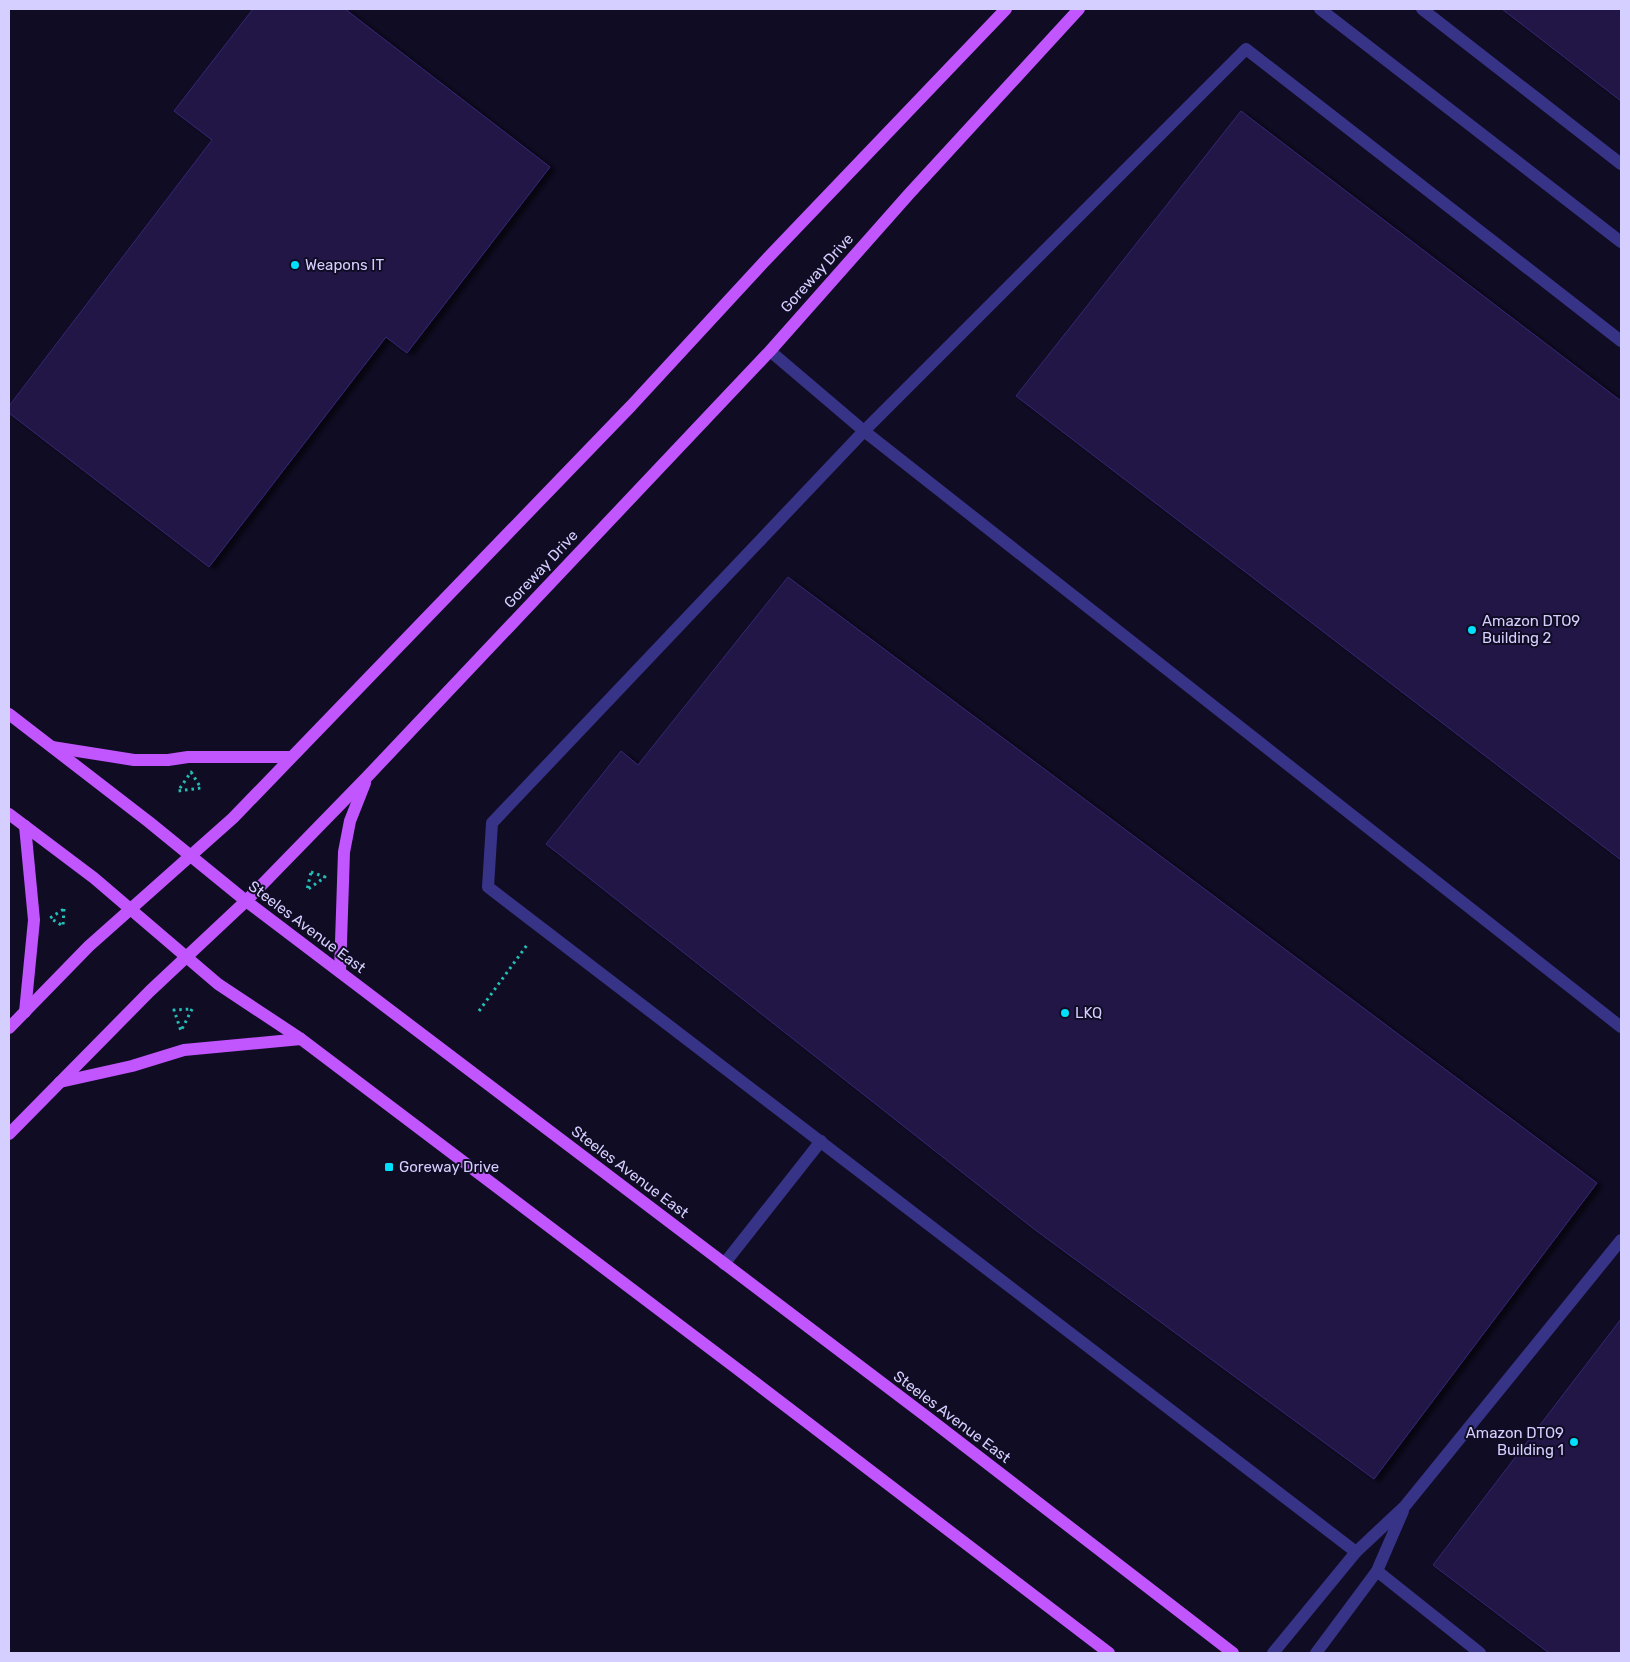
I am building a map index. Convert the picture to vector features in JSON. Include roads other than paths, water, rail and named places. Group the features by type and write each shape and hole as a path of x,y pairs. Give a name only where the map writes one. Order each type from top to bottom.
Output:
{"main road":[{"path":"9,1028 89,946 233,818 631,406 763,263 1006,9"},
{"name":"Goreway Drive","path":"9,1134 150,991 246,901 366,778 770,351 909,194 1079,9"},
{"name":"Steeles Avenue East","path":"9,714 246,901 927,1417 1232,1653"},
{"path":"49,746 134,760 168,760 188,757 291,757"},
{"path":"340,972 344,852 350,821 366,778"},
{"path":"9,814 94,878 218,984 301,1039 1109,1653"},
{"path":"25,826 34,920 25,1012"},
{"path":"60,1082 132,1066 184,1050 301,1039"}],"lane":[{"path":"1320,9 1621,242"},
{"path":"1422,9 1621,164"},
{"path":"1356,1552 488,886 492,823 864,431 1246,49 1621,341"},
{"path":"770,351 864,431 1621,1027"},
{"path":"724,1264 822,1141"},
{"path":"1273,1653 1356,1552 1405,1506 1621,1240"},
{"path":"1316,1653 1377,1571 1405,1506"},
{"path":"1377,1571 1480,1653"}],"place":[{"name":"Weapons IT","path":"295,265"},
{"name":"Amazon DTO9 Building 2","path":"1472,630"},
{"name":"LKQ","path":"1065,1013"},
{"name":"Goreway Drive","path":"389,1167"},
{"name":"Amazon DTO9 Building 1","path":"1574,1442"}]}
